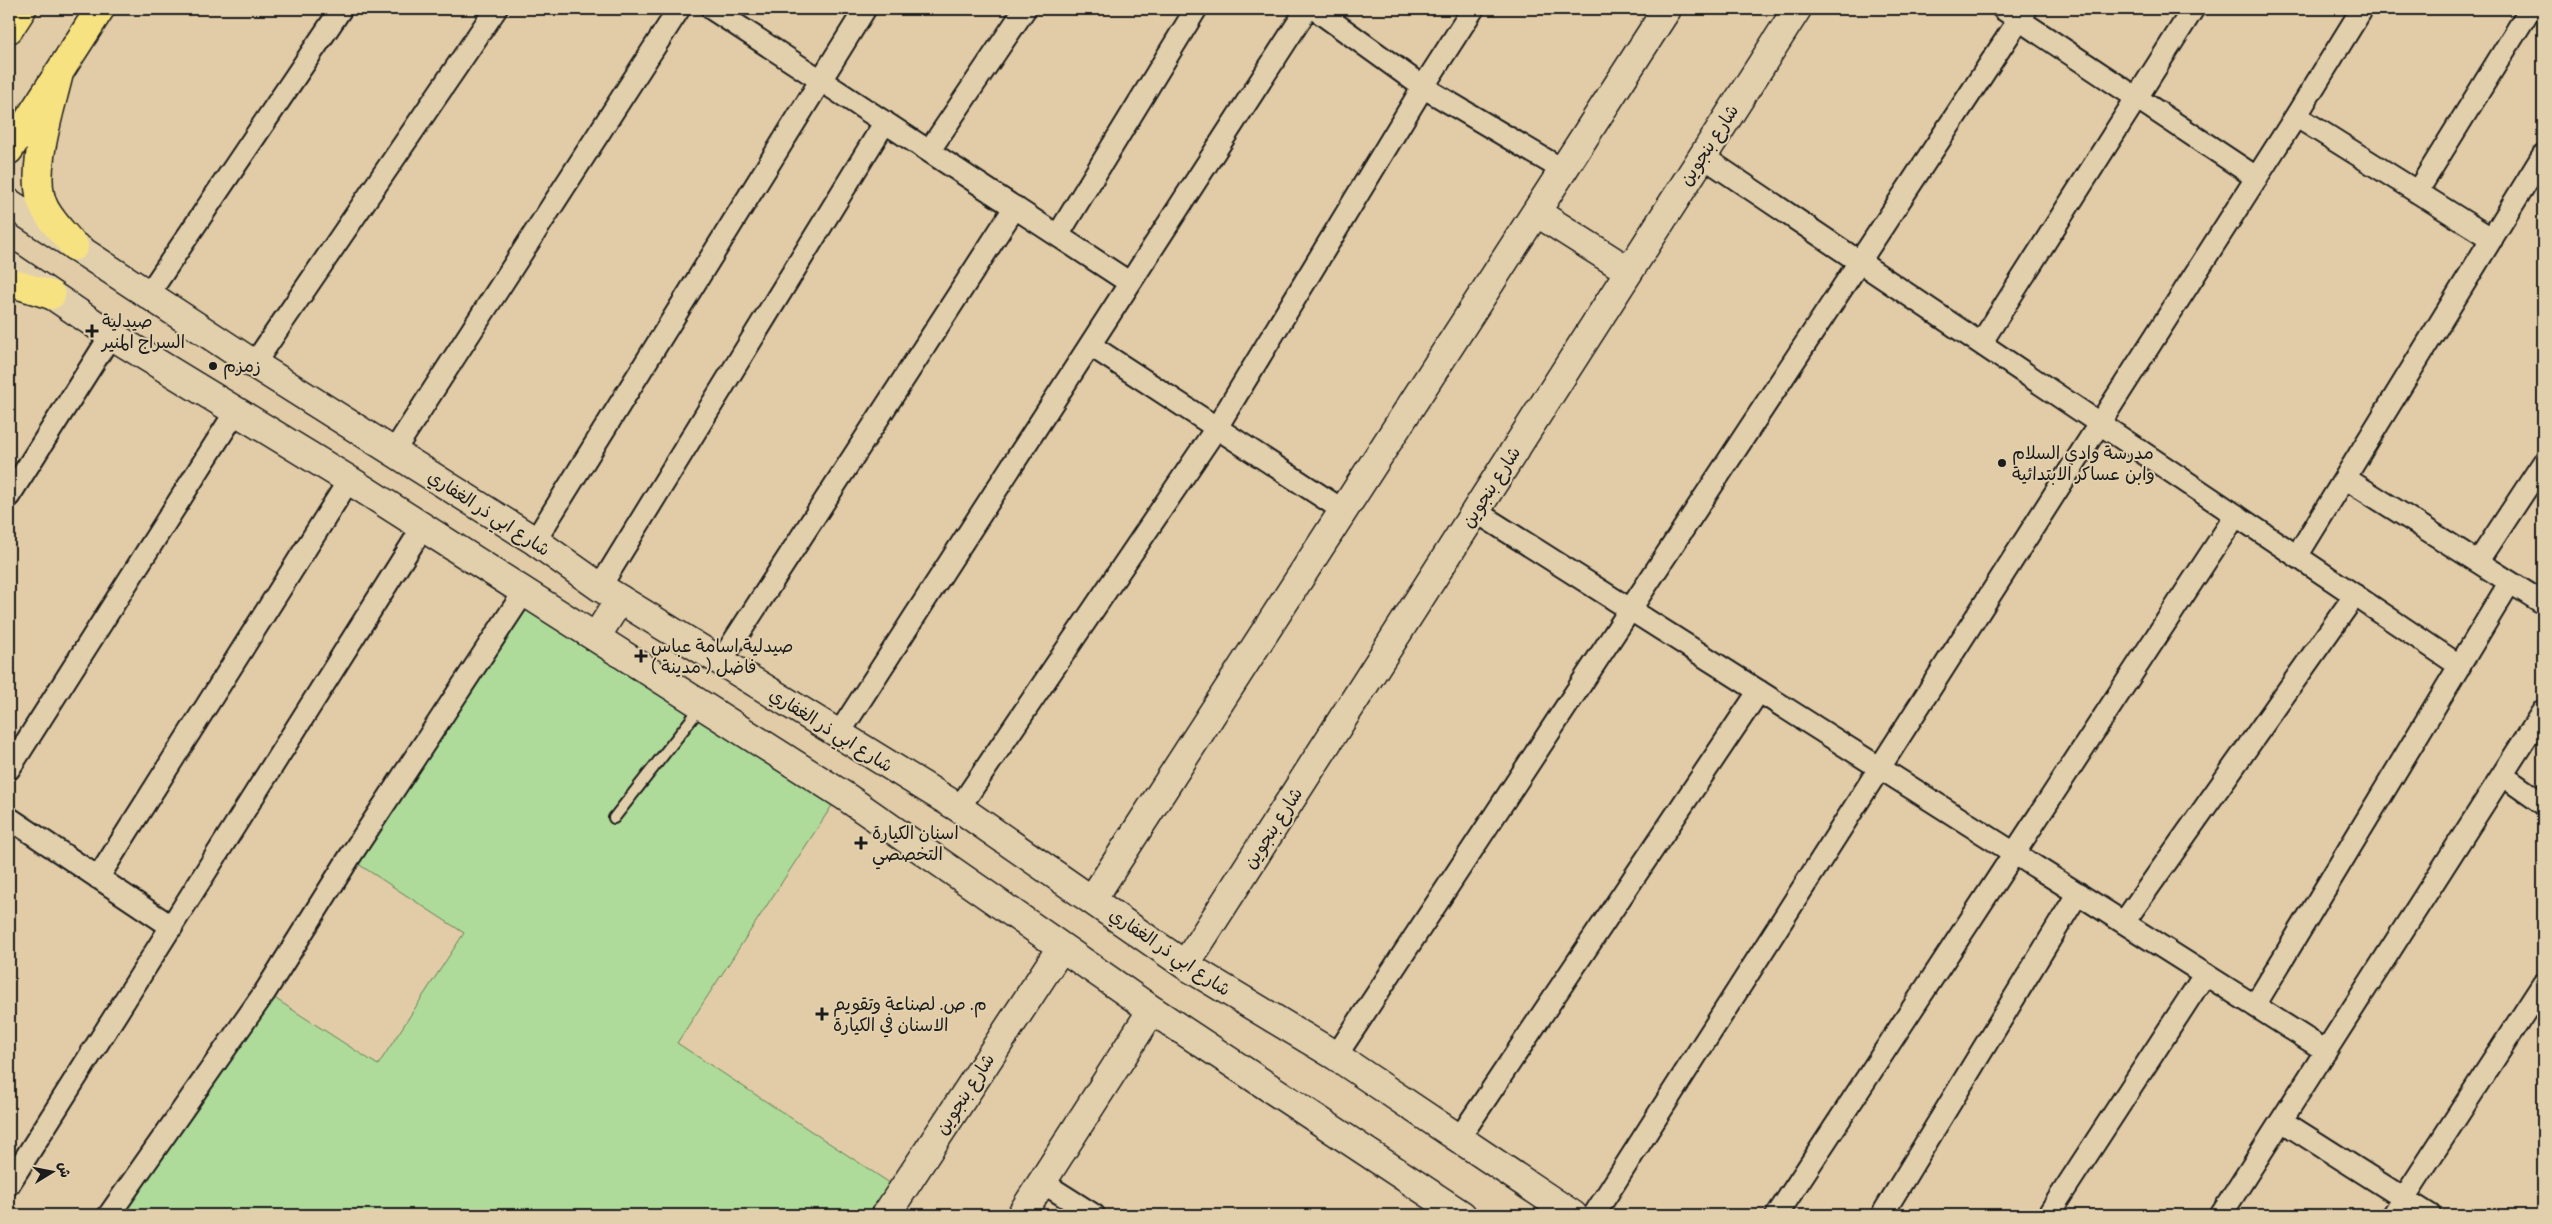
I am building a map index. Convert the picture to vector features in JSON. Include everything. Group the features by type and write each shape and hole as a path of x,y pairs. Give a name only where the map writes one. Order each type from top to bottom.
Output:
{"main road":[{"path":"9,29 22,9"},
{"path":"9,150 100,9"},
{"path":"1092,900 1667,9"},
{"name":"شارع بنجوين","path":"1185,964 1797,9"},
{"path":"59,73 40,159 38,186 44,209 74,246"},
{"name":"شارع ابي ذر الغفاري","path":"9,203 254,364 535,541 610,593 959,808 1185,964 1336,1056 1458,1140 1573,1215"},
{"path":"1536,212 1629,270"},
{"path":"9,266 111,335 349,480 703,704 846,797 1152,1010 1462,1215"},
{"path":"9,282 51,295"},
{"path":"596,637 610,593"},
{"name":"شارع بنجوين","path":"886,1215 1061,948"},
{"path":"1020,1215 1152,1010"}],"street":[{"path":"148,295 341,9"},
{"path":"254,364 496,9"},
{"path":"394,451 679,9"},
{"path":"712,9 1130,283"},
{"path":"535,541 865,9"},
{"path":"929,151 1025,9"},
{"path":"1058,235 1196,9"},
{"path":"838,735 1307,9"},
{"path":"1315,9 1422,87 1563,170"},
{"path":"959,808 1217,427 1422,87 1473,9"},
{"path":"1981,343 2193,9"},
{"path":"1594,1215 2257,178 2362,9"},
{"path":"2417,192 2530,9"},
{"path":"1336,1056 1859,262 2016,12 2137,98 2257,178"},
{"path":"2296,116 2492,238"},
{"path":"610,593 885,122"},
{"path":"2297,556 2543,155"},
{"path":"1702,156 2460,666"},
{"path":"721,661 1015,207"},
{"path":"9,496 111,335"},
{"path":"1090,344 1344,511"},
{"path":"9,769 236,411"},
{"path":"2478,562 2543,463"},
{"path":"2345,478 2543,603"},
{"path":"98,878 349,480"},
{"path":"1475,511 2326,1051"},
{"path":"1777,1215 2236,515"},
{"path":"9,1184 423,527"},
{"path":"2255,1005 2510,582"},
{"path":"117,1212 264,992 349,858 524,592"},
{"path":"2124,922 2355,595"},
{"path":"1458,1140 1759,691"},
{"path":"2221,1215 2543,712"},
{"path":"2502,775 2543,804"},
{"path":"9,818 172,927"},
{"path":"1882,1215 2078,893"},
{"path":"2048,1215 2206,974"},
{"path":"2398,1207 2543,984"},
{"path":"2282,1121 2398,1207 2430,1215"},
{"path":"1042,1182 1094,1215"}],"lane":[{"path":"614,818 703,704"}],"green space":[{"path":"517,597 833,804 677,1043 902,1191 886,1215 120,1215 265,992 378,1065 464,933 349,858"}],"place":[{"name":"صيدلية السراج المنير","path":"92,331"},
{"name":"زمزم","path":"213,366"},
{"name":"مدرسة وادي السلام وابن عساكر الابتدائية","path":"2002,463"},
{"name":"صيدلية اسامة عباس فاضل ( مدينة )","path":"641,656"},
{"name":"اسنان الكيارة التخصصي","path":"861,843"},
{"name":"م. ص. لصناعة وتقويم الاسنان في الكيارة","path":"822,1014"}]}
